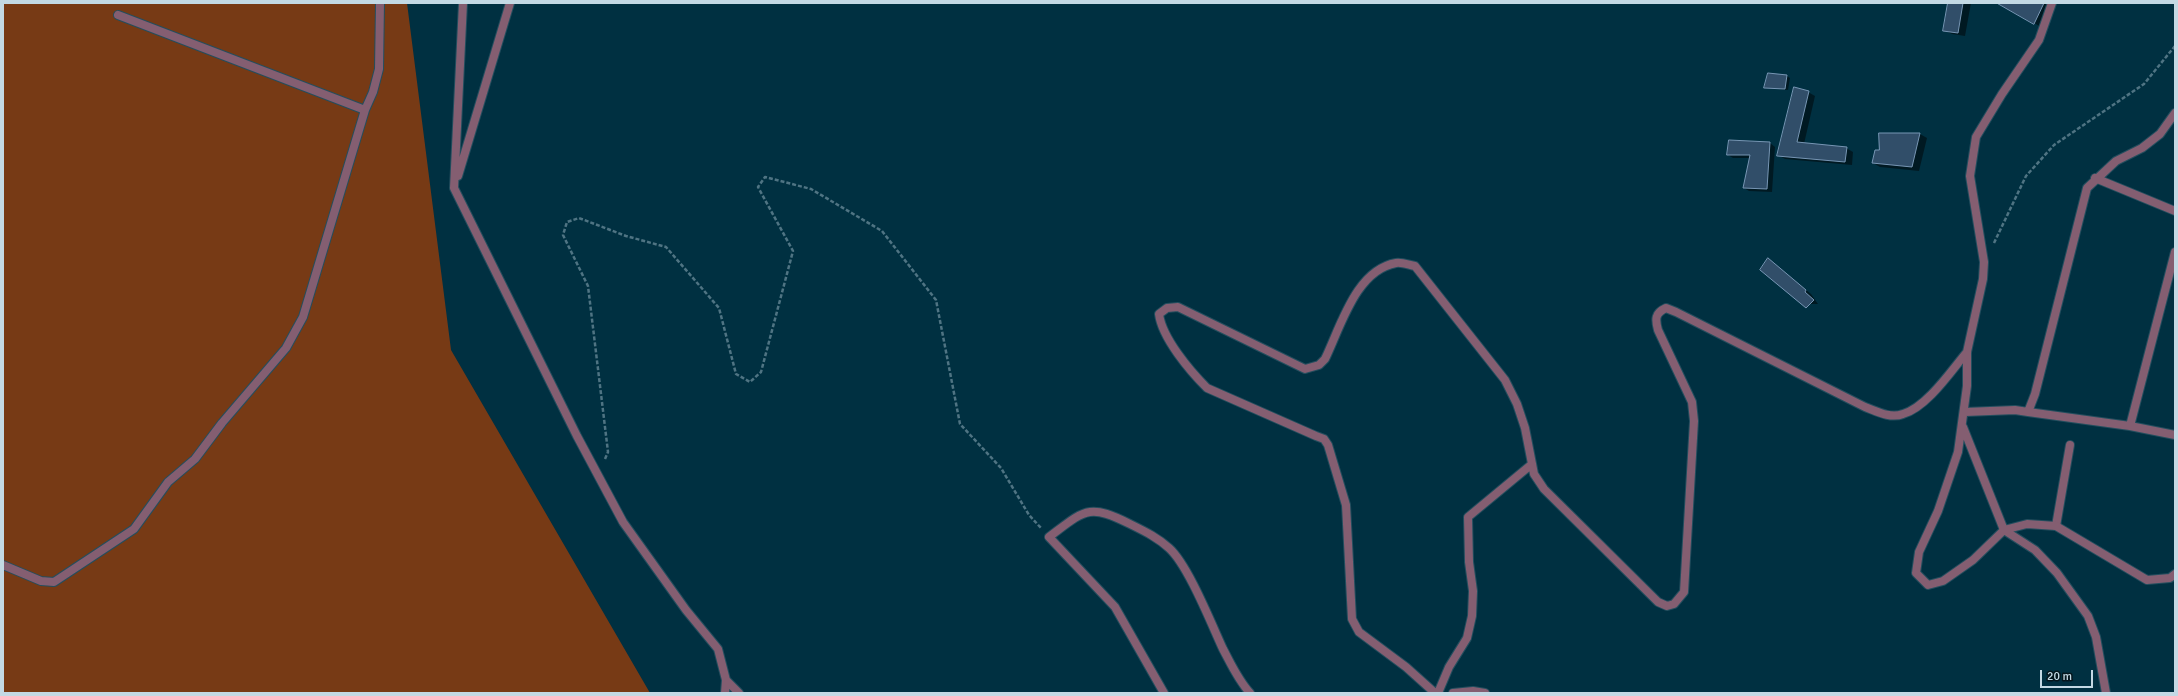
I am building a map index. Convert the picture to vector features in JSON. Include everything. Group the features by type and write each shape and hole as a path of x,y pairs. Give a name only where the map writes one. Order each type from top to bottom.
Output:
{"street":[{"path":"3,565 41,582 54,582 79,567 98,551 134,529 168,482 195,459 222,423 286,348 302,317 365,110 373,92 379,69 380,3"},
{"path":"463,3 454,188 598,476 623,522 686,610 718,649 726,680 725,693"},
{"path":"454,188 510,3"},
{"path":"2052,3 2039,40 2002,94 1976,137 1970,176 1984,262 1983,279 1967,352 1965,412 1958,452 1938,510 1919,552 1916,573 1928,585 1944,581 1973,560 2004,530 2027,524 2056,526 2147,580 2170,578 2175,574"},
{"path":"118,16 365,110"},
{"path":"2028,412 2035,394 2086,188 2095,178 2116,161 2142,148 2160,134 2175,113"},
{"path":"2095,178 2175,211"},
{"path":"2130,426 2175,252"},
{"path":"1532,464 1468,517 1469,562 1473,591 1472,616 1467,638 1449,667 1436,693 1406,667 1359,632 1355,626 1352,619 1346,505 1328,445 1324,439 1207,388 1195,376 1162,327 1159,314 1167,308 1178,307 1305,369 1318,365 1325,359 1357,291 1366,279 1379,269 1398,263 1415,266 1505,380 1525,428 1534,474 1544,489 1658,602 1667,606 1674,604 1684,592 1694,421 1692,402 1658,330 1656,322 1657,314 1666,308 1676,312 1864,407 1886,415 1903,414 1923,402 1967,352"},
{"path":"1965,412 2015,410 2130,426 2175,435"},
{"path":"1962,426 2004,530 2035,550 2058,573 2088,616 2096,637 2106,693"},
{"path":"2056,526 2070,445"},
{"path":"1164,693 1115,607 1049,537 1085,512 1095,511 1108,513 1153,535 1170,548 1182,565 1236,676 1250,693"},
{"path":"726,680 739,693"},
{"path":"1453,693 1473,691 1485,693"}],"path":[{"path":"1984,262 2010,214 2026,176 2054,145 2144,84 2175,46"},
{"path":"598,476 608,452 588,286 563,235 567,222 580,218 626,236 666,247 718,308 736,374 750,382 761,372 793,251 758,187 765,177 811,189 882,231 892,243 936,300 960,424 1001,468 1028,515 1049,537"}],"shaded area":[{"path":"3,3 407,3 451,350 650,693 3,693"}],"building":[{"path":"1948,3 1963,3 1958,33 1943,31"},
{"path":"1997,3 2044,3 2034,24"},
{"path":"1768,73 1787,75 1785,89 1764,88"},
{"path":"1794,87 1809,91 1797,142 1847,147 1845,162 1777,156"},
{"path":"1879,133 1920,133 1912,167 1872,163 1875,150 1879,150"},
{"path":"1729,140 1770,142 1767,189 1743,188 1750,155 1727,155"},
{"path":"1768,258 1806,290 1805,292 1814,300 1806,308 1760,270"}]}
